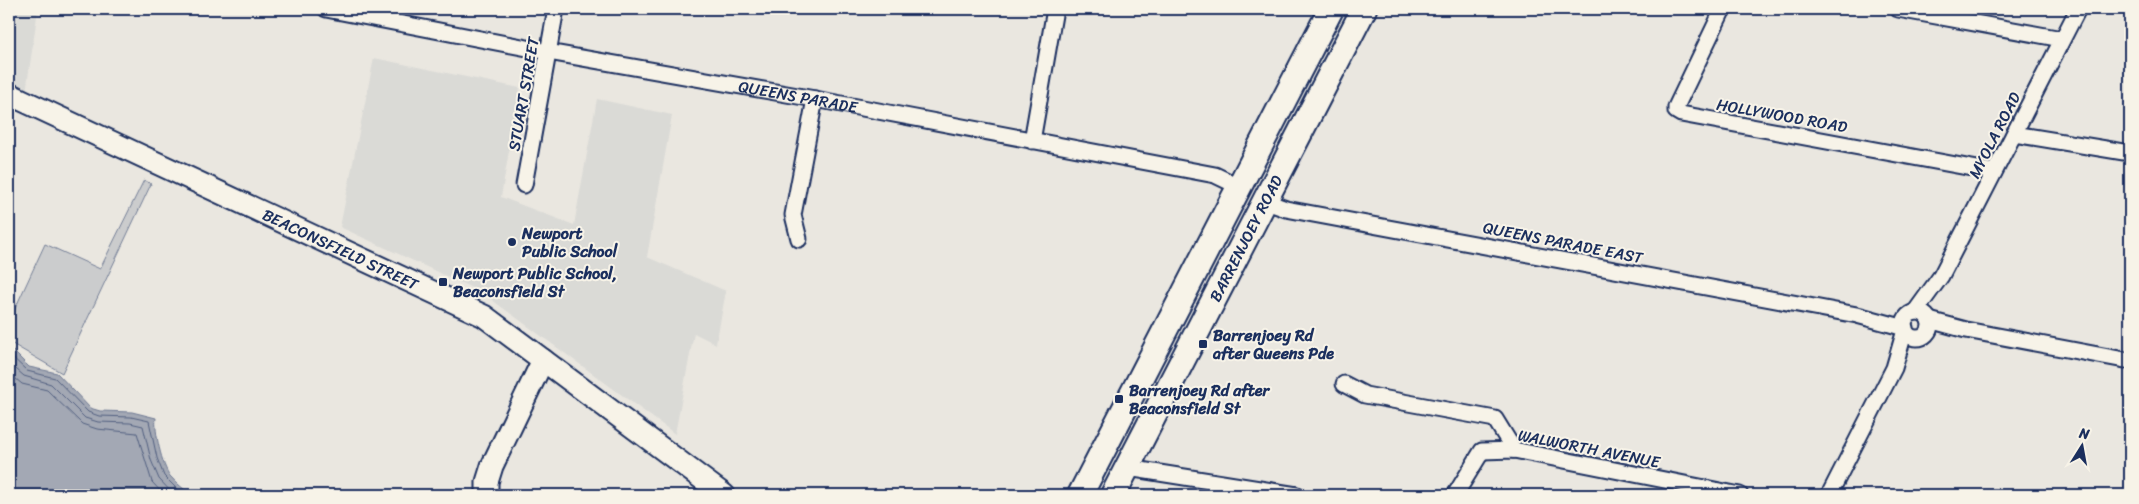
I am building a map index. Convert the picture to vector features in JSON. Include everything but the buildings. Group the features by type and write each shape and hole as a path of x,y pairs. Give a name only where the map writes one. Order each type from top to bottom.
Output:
{"main road":[{"name":"BARRENJOEY ROAD","path":"1080,495 1331,9"},
{"name":"BARRENJOEY ROAD","path":"1113,495 1364,9"},
{"name":"QUEENS PARADE","path":"1240,187 1264,201"}],"street":[{"name":"QUEENS PARADE","path":"326,9 548,52 815,99 1215,176 1240,187"},
{"name":"STUART STREET","path":"524,185 556,9"},
{"path":"1032,141 1055,9"},
{"name":"HOLLYWOOD ROAD","path":"1723,9 1676,107 1676,110 1681,114 1994,172"},
{"path":"1898,9 2062,39"},
{"name":"MYOLA ROAD","path":"1830,495 2078,9"},
{"name":"BEACONSFIELD STREET","path":"9,94 484,316 724,495"},
{"path":"799,239 793,214 815,99"},
{"path":"2014,134 2130,153"},
{"name":"QUEENS PARADE EAST","path":"1264,201 1286,209 1856,315 1966,330 2130,361"},
{"path":"487,495 487,482 492,466 543,360"},
{"path":"1344,384 1366,395 1495,419 1514,450"},
{"name":"WALWORTH AVENUE","path":"1455,495 1482,451 1514,450 1740,495"},
{"path":"1128,468 1297,495"}],"shaded area":[{"path":"9,9 38,9 26,92 9,84"},
{"name":"Newport Public School","path":"374,58 520,88 501,197 574,225 597,99 672,115 647,257 726,291 716,344 694,333 675,434 481,292 340,227"},
{"path":"144,180 151,184 62,373 9,342 9,316 13,313 45,244 100,269"}],"water":[{"path":"9,344 11,349 29,367 57,373 90,408 100,411 132,412 156,418 159,448 167,471 191,495 9,495"}],"place":[{"name":"Newport Public School","path":"512,242"},
{"name":"Newport Public School, Beaconsfield St","path":"443,282"},
{"name":"Barrenjoey Rd after Queens Pde","path":"1203,344"},
{"name":"Barrenjoey Rd after Beaconsfield St","path":"1119,399"}]}
